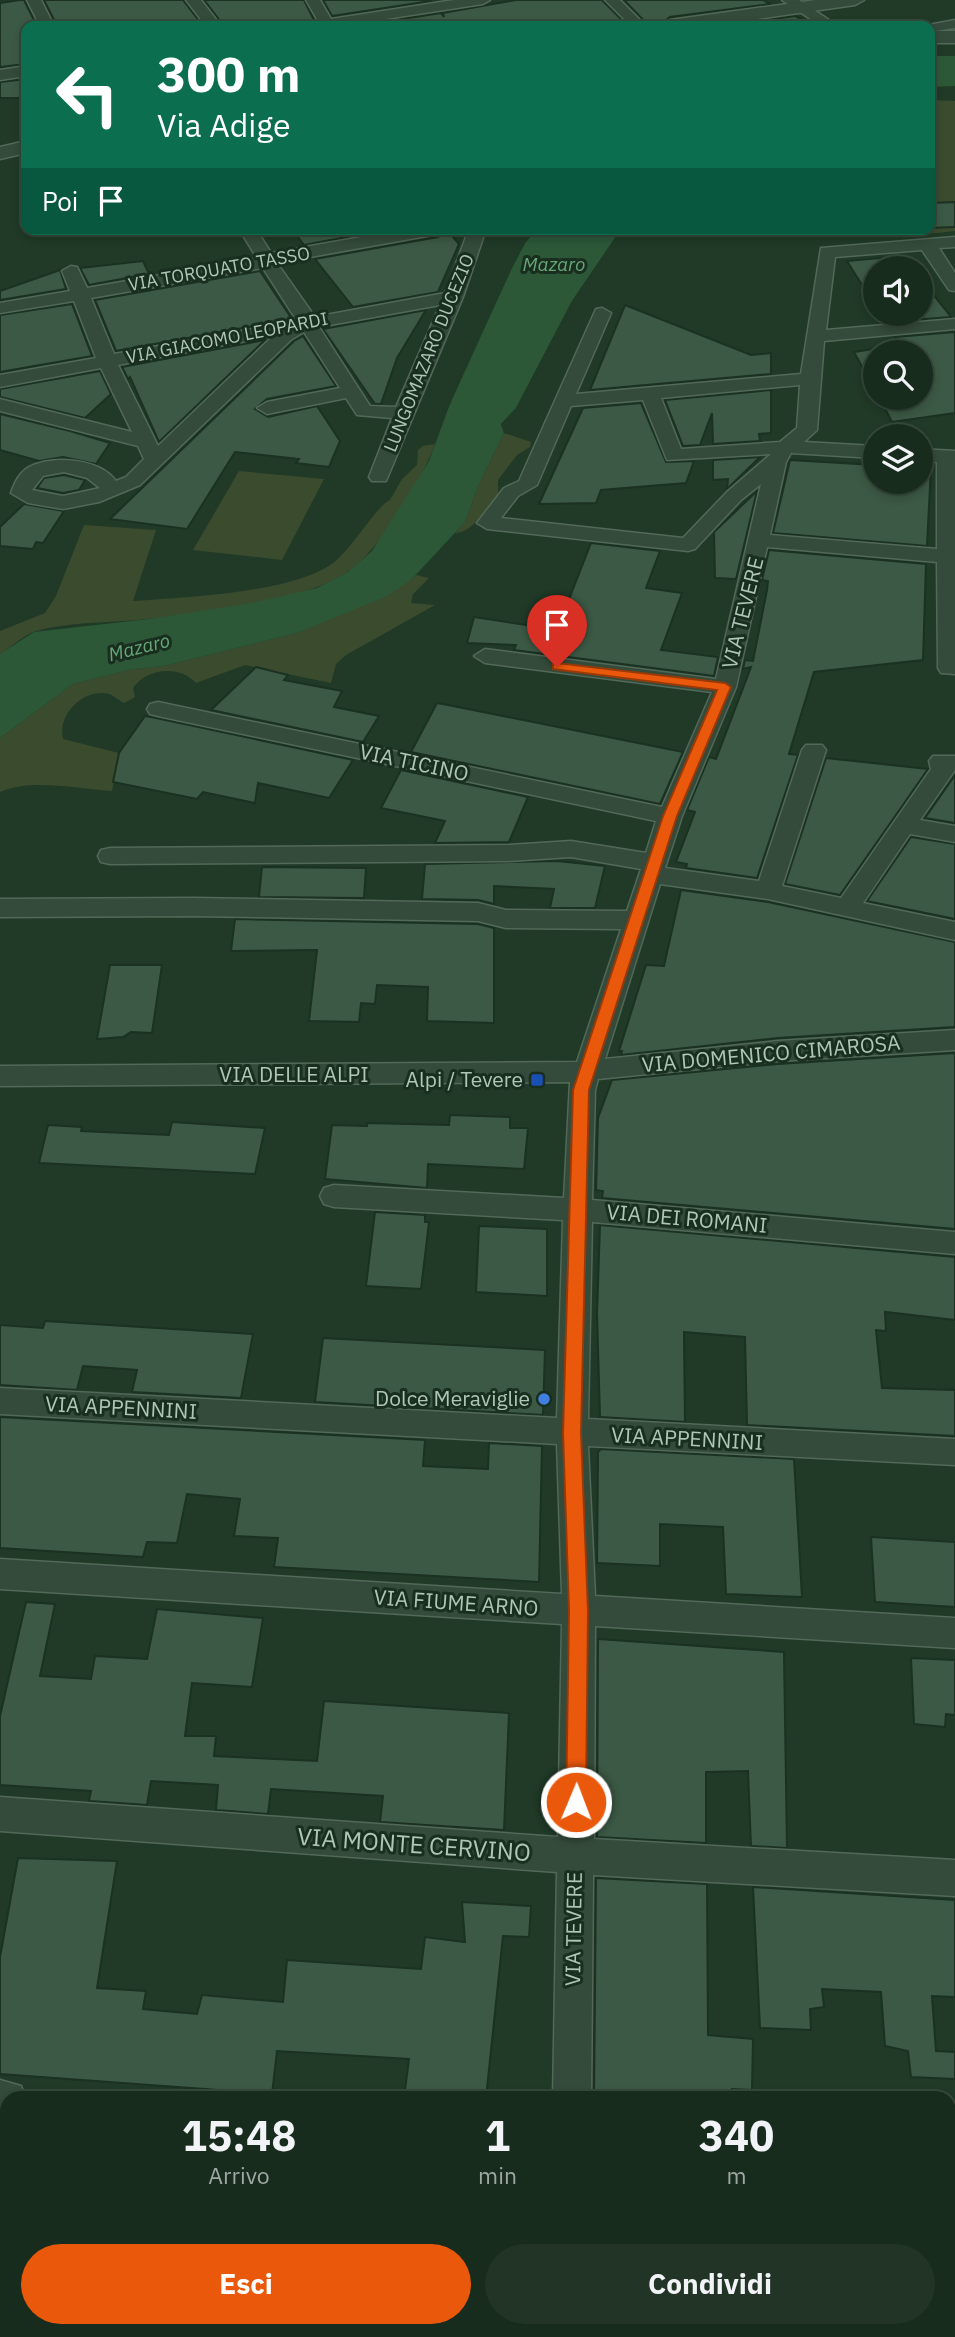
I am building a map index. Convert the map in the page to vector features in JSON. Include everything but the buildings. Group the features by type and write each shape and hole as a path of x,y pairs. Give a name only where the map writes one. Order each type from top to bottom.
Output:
{"street":[{"path":"34,0 44,21"},
{"path":"194,0 210,21"},
{"path":"313,0 319,21"},
{"path":"349,21 452,7 483,0"},
{"path":"612,0 634,21"},
{"path":"698,21 794,4 855,0"},
{"path":"794,4 823,21"},
{"path":"935,27 955,24"},
{"path":"935,37 955,37"},
{"path":"0,75 21,72"},
{"path":"0,153 21,148"},
{"path":"251,235 309,321 364,411 402,413"},
{"name":"VIA TORQUATO TASSO","path":"0,308 257,264 268,259 404,235"},
{"name":"LUNGOMAZARO DUCEZIO","path":"379,477 402,413 454,297 472,235"},
{"path":"602,313 527,485 511,492 487,523 688,545 734,496 807,430 809,379 827,252 955,242"},
{"path":"927,244 955,286"},
{"path":"71,271 107,360 155,461"},
{"name":"VIA GIACOMO LEOPARDI","path":"0,381 309,321 454,297"},
{"path":"112,491 133,481 285,335 309,321"},
{"path":"817,336 955,324"},
{"path":"564,401 809,379"},
{"path":"267,408 352,391"},
{"path":"650,393 674,456 863,452"},
{"path":"0,405 146,442"},
{"name":"VIA TEVERE","path":"572,2091 579,1611 572,1433 581,1090 670,816 725,687 781,454"},
{"path":"933,455 951,456 949,668 955,667"},
{"path":"761,540 951,557"},
{"path":"485,656 725,687"},
{"name":"VIA TICINO","path":"158,709 670,816"},
{"path":"768,891 814,750"},
{"path":"847,908 943,769 942,761 955,763"},
{"path":"906,826 955,834"},
{"path":"110,856 509,853 571,849 654,869 955,930"},
{"path":"0,908 192,907 478,912 506,919 637,920"},
{"name":"VIA DOMENICO CIMAROSA","path":"588,1072 778,1051 955,1040"},
{"name":"VIA DELLE ALPI","path":"0,1076 588,1072"},
{"name":"VIA DEI ROMANI","path":"334,1196 578,1210 955,1243"},
{"name":"VIA APPENNINI","path":"0,1401 955,1452"},
{"name":"VIA FIUME ARNO","path":"0,1574 955,1633"},
{"name":"VIA MONTE CERVINO","path":"0,1814 575,1856 955,1878"}],"shaded area":[{"path":"935,100 955,101 955,231 935,233"},
{"path":"504,433 531,442 530,447 517,455 498,480 498,497 468,529 455,533 465,522 478,486"},
{"path":"435,444 399,513 374,547 349,571 330,582 278,599 217,610 48,628 27,635 0,654 0,631 45,613 56,596 84,525 156,530 133,601 237,592 292,581 333,563 378,510 390,500 402,479 417,465 418,450 423,446"},
{"path":"239,471 324,479 282,560 193,550"},
{"path":"416,575 429,578 413,594 411,603 435,605 346,655 336,664 331,683 245,665 196,683 173,671 155,673 139,681 133,688 135,697 124,703 109,694 91,695 75,704 64,720 63,739 119,753 112,791 40,785 0,792 0,738 73,684 133,669 164,666 297,633 411,580"}],"water":[{"path":"935,56 955,56 955,86 935,87"},
{"name":"Mazaro","path":"532,235 617,235 572,301 516,408 501,424 504,433 478,486 465,522 411,580 387,596 297,633 164,666 133,669 73,684 0,738 0,654 34,632 149,619 252,603 317,588 348,572 372,551 429,461 457,385 525,243"}],"pier":[{"path":"528,235 532,235 511,270 446,413 443,413 507,269"},
{"path":"617,235 621,235 575,302 519,410 505,425 507,434 504,433 501,424 516,408 572,301"}],"place":[{"name":"Alpi / Tevere","path":"537,1080"},
{"name":"Dolce Meraviglie","path":"544,1399"}],"route":[{"path":"557,667 725,687 670,816 581,1090 572,1433 579,1611 576,1802"}]}
